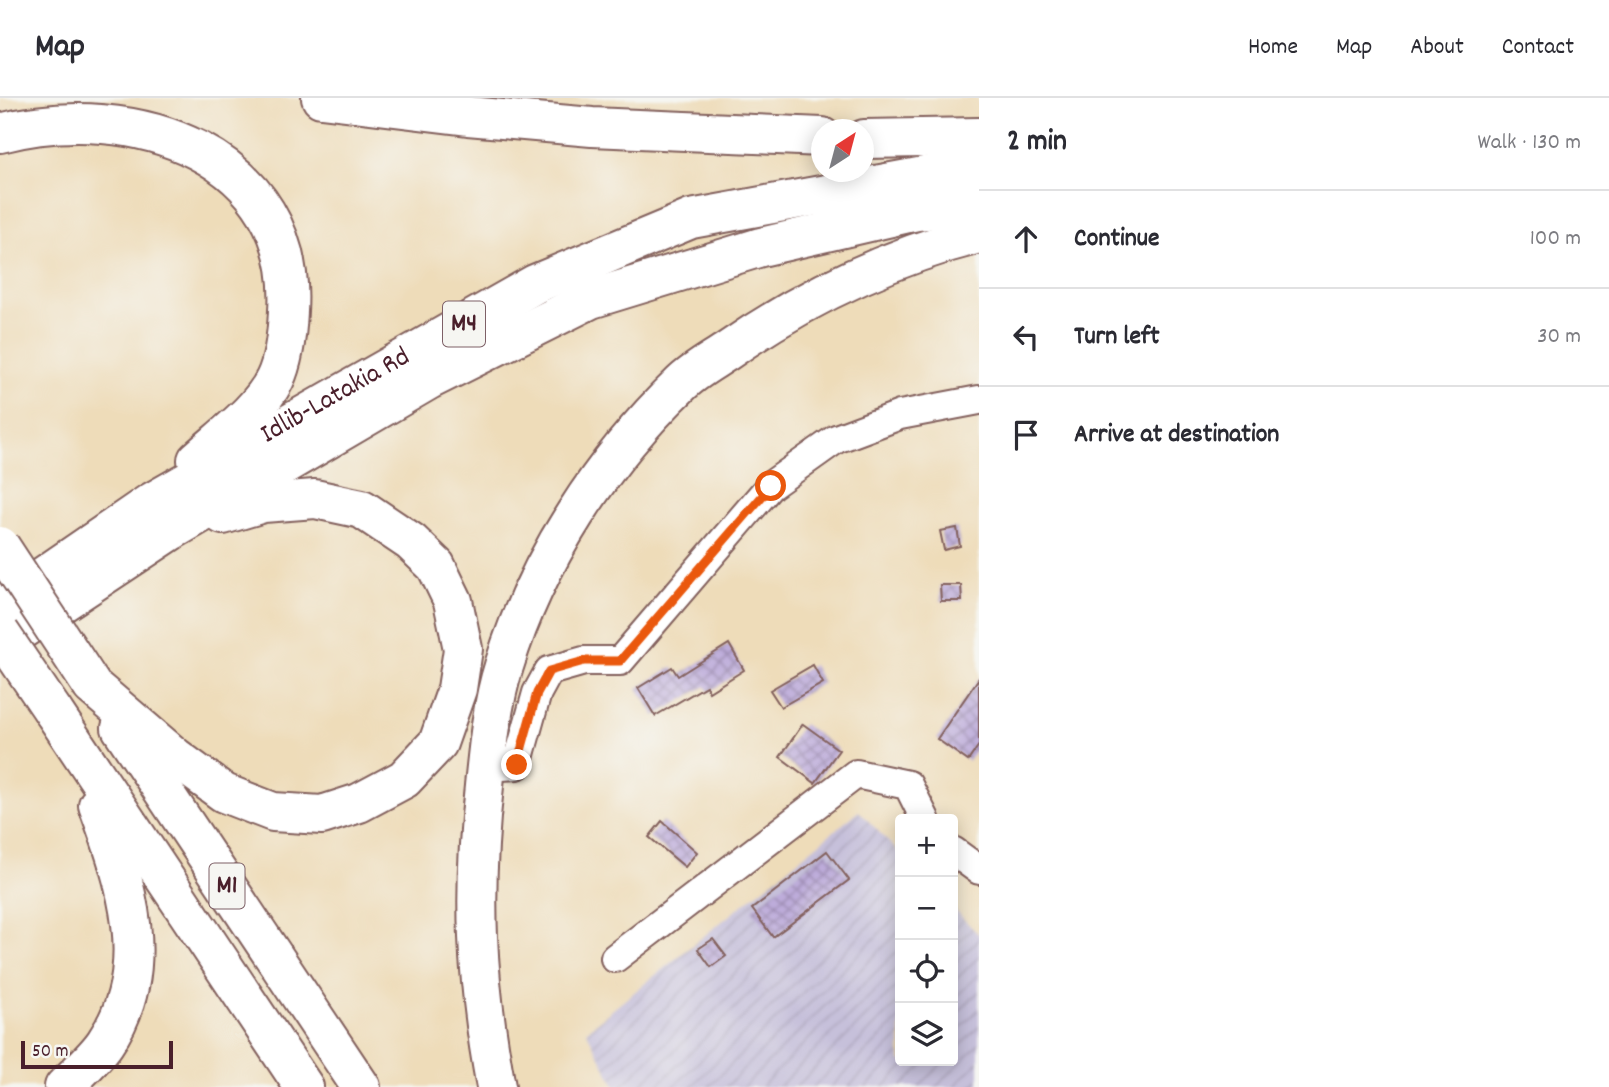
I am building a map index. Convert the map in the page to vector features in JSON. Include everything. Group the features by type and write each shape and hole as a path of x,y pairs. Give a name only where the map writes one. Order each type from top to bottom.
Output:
{"highway":[{"path":"321,98 468,117 592,127 811,137"},
{"path":"0,133 30,117 87,108 136,111 182,126 226,159 256,190 280,236 290,283 286,332 275,379 161,517"},
{"path":"874,139 979,137"},
{"name":"Idlib-Latakia Rd","path":"0,644 161,517 535,284 691,219 979,166"},
{"name":"Idlib-Latakia Rd","path":"0,606 161,517 592,299 761,247 917,211 979,204"},
{"path":"496,1087 481,1008 475,916 479,833 486,767 504,666 534,592 573,518 620,448 683,382 753,332 825,290 929,246 979,234"},
{"path":"92,686 174,757 224,793 272,812 322,815 359,803 404,779 438,743 457,690 463,649 453,601 436,566 411,542 362,509 315,499 161,517"},
{"name":"M1","path":"0,546 361,1087"},
{"name":"M1","path":"0,633 304,1087"},
{"path":"53,711 84,768 117,857 133,923 130,987 105,1043 64,1087"}],"street":[{"path":"486,767 517,765 537,693 549,671 584,661 620,661 771,486 836,439 900,415 979,400"},
{"path":"615,958 856,774 908,785 922,814"},
{"path":"958,855 979,870"}],"shaded area":[{"path":"859,811 895,849 895,1066 958,1066 958,913 979,935 979,1087 616,1087 586,1031"}],"building":[{"path":"957,528 960,546 944,550 940,531"},
{"path":"940,585 961,585 962,601 941,601"},
{"path":"729,644 744,670 709,692 706,686 655,716 638,688 672,667 678,676"},
{"path":"813,665 823,683 781,707 770,690"},
{"path":"979,678 979,745 968,761 937,739"},
{"path":"803,724 839,750 815,783 780,757"},
{"path":"662,821 697,852 685,867 649,837"},
{"path":"827,851 849,880 773,937 752,909"},
{"path":"713,939 726,956 711,967 698,949"}],"route":[{"path":"517,765 537,693 549,671 584,661 620,661 771,486"}]}
